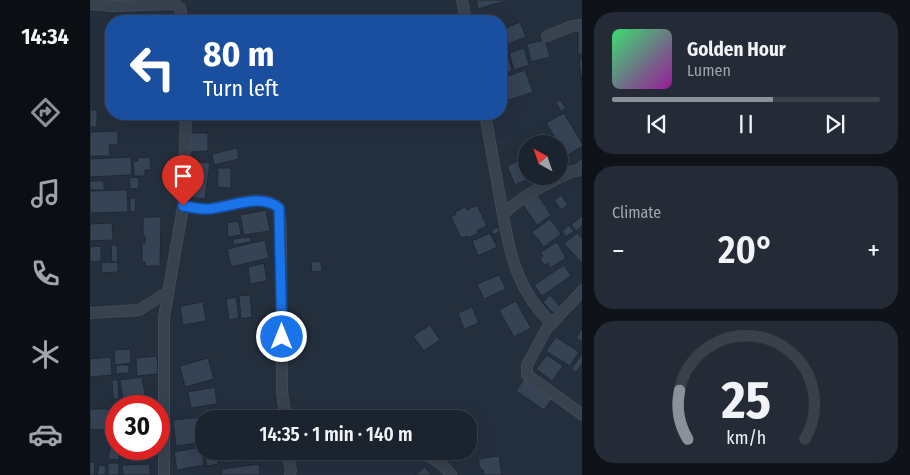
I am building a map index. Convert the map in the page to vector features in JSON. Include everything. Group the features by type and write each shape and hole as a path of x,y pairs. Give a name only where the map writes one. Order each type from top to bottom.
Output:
{"street":[{"path":"462,0 465,15"},
{"path":"90,4 113,6 175,2 183,15"},
{"path":"547,36 572,26 582,25"},
{"path":"164,475 164,317 183,206 186,120"},
{"path":"486,120 510,252 527,295 552,323"},
{"path":"503,214 519,200 543,185 573,171 581,171"},
{"path":"183,206 207,209 261,200 274,203 279,208 282,392 285,410"},
{"path":"582,290 547,328 527,365 527,375 582,415"},
{"path":"90,313 139,310 168,292"},
{"path":"145,307 164,317"},
{"path":"289,460 290,475"},
{"path":"436,460 444,466 451,475"}],"building":[{"path":"476,0 508,0 478,9"},
{"path":"520,22 526,37 507,44 507,27"},
{"path":"578,29 582,29 582,54 578,54"},
{"path":"545,40 550,57 531,62 527,44"},
{"path":"524,48 529,65 514,70 509,53"},
{"path":"507,54 512,71 507,72"},
{"path":"582,58 582,84 579,59"},
{"path":"525,70 533,92 507,99 507,76"},
{"path":"560,100 566,108 561,111 556,103"},
{"path":"90,110 97,110 97,127 90,127"},
{"path":"564,113 582,143 582,147 568,155 568,135 553,135 546,123"},
{"path":"118,131 118,145 109,145 110,156 90,156 90,132"},
{"path":"188,133 208,133 208,151 189,152"},
{"path":"237,148 239,159 214,165 212,154"},
{"path":"131,157 132,175 90,177 90,159"},
{"path":"150,157 151,170 145,170 145,176 134,176 133,161 138,161 137,158"},
{"path":"191,161 210,163 205,199 187,197"},
{"path":"518,161 518,184 515,185 507,166"},
{"path":"218,168 231,168 231,188 217,187"},
{"path":"138,177 139,188 130,189 129,178"},
{"path":"90,181 104,181 104,190 90,190"},
{"path":"127,190 128,212 90,213 90,191"},
{"path":"538,195 551,215 537,225 523,205"},
{"path":"561,195 568,205 561,210 554,200"},
{"path":"130,198 136,198 135,212 130,212"},
{"path":"477,205 487,226 477,230 478,233 468,238 467,236 461,238 451,217 456,214 455,212 465,207 467,210"},
{"path":"266,210 270,231 244,235 240,215"},
{"path":"582,216 582,226 576,231 571,225"},
{"path":"161,217 160,266 145,266 145,262 142,262 142,243 145,243 145,236 143,237 143,218"},
{"path":"550,219 561,234 544,247 532,232"},
{"path":"239,221 241,235 228,237 227,223"},
{"path":"112,223 113,240 90,241 90,224"},
{"path":"569,225 574,231 566,237 562,231"},
{"path":"497,227 500,231 494,235 491,231"},
{"path":"490,233 497,247 478,256 472,241"},
{"path":"577,233 582,238 582,263 564,244"},
{"path":"250,237 251,242 233,245 233,239"},
{"path":"265,240 269,258 231,267 227,249"},
{"path":"557,242 566,258 550,268 548,263 544,265 540,259 543,256 541,252"},
{"path":"111,245 117,245 118,262 112,262"},
{"path":"101,246 101,261 90,262 90,247"},
{"path":"321,261 322,271 312,272 311,262"},
{"path":"118,262 118,272 102,273 101,263"},
{"path":"264,263 267,281 250,284 248,267"},
{"path":"564,265 571,276 542,296 534,285"},
{"path":"499,275 506,289 484,299 477,284"},
{"path":"250,295 252,317 241,319 239,296"},
{"path":"550,295 560,306 553,313 543,302"},
{"path":"236,297 239,318 229,320 226,299"},
{"path":"516,301 531,328 514,337 499,310"},
{"path":"203,302 206,321 183,325 180,306"},
{"path":"472,307 479,323 464,329 458,313"},
{"path":"430,325 440,340 424,351 413,336"},
{"path":"582,329 582,341 576,338"},
{"path":"556,337 579,352 570,366 546,351"},
{"path":"130,349 131,363 115,365 114,350"},
{"path":"582,354 582,364 576,372 571,369"},
{"path":"547,355 563,366 552,381 536,369"},
{"path":"157,356 158,374 137,376 136,358"},
{"path":"111,357 112,375 90,377 90,359"},
{"path":"208,358 214,379 185,387 180,366"},
{"path":"116,365 129,365 129,373 116,374"},
{"path":"142,377 145,395 122,395 120,380"},
{"path":"524,379 552,399 544,410 516,391"},
{"path":"112,380 118,380 119,395 113,395"},
{"path":"215,387 217,404 191,408 188,392"},
{"path":"90,409 105,409 105,430 90,429"},
{"path":"195,418 195,443 176,446 173,420"},
{"path":"195,448 195,460 203,460 204,465 177,470 174,452"},
{"path":"499,456 502,475 484,475 478,459"},
{"path":"206,460 217,460 218,464 207,466"},
{"path":"226,460 248,460 226,463"},
{"path":"90,462 95,463 94,475 90,475"},
{"path":"108,463 119,463 119,475 108,475"},
{"path":"150,464 150,475 123,475 122,465"},
{"path":"259,464 260,475 222,475 221,469"},
{"path":"99,465 106,466 105,475 97,475"},
{"path":"425,467 431,475 415,475"}],"route":[{"path":"183,206 207,209 261,200 274,203 279,208 281,228 282,337"}]}
